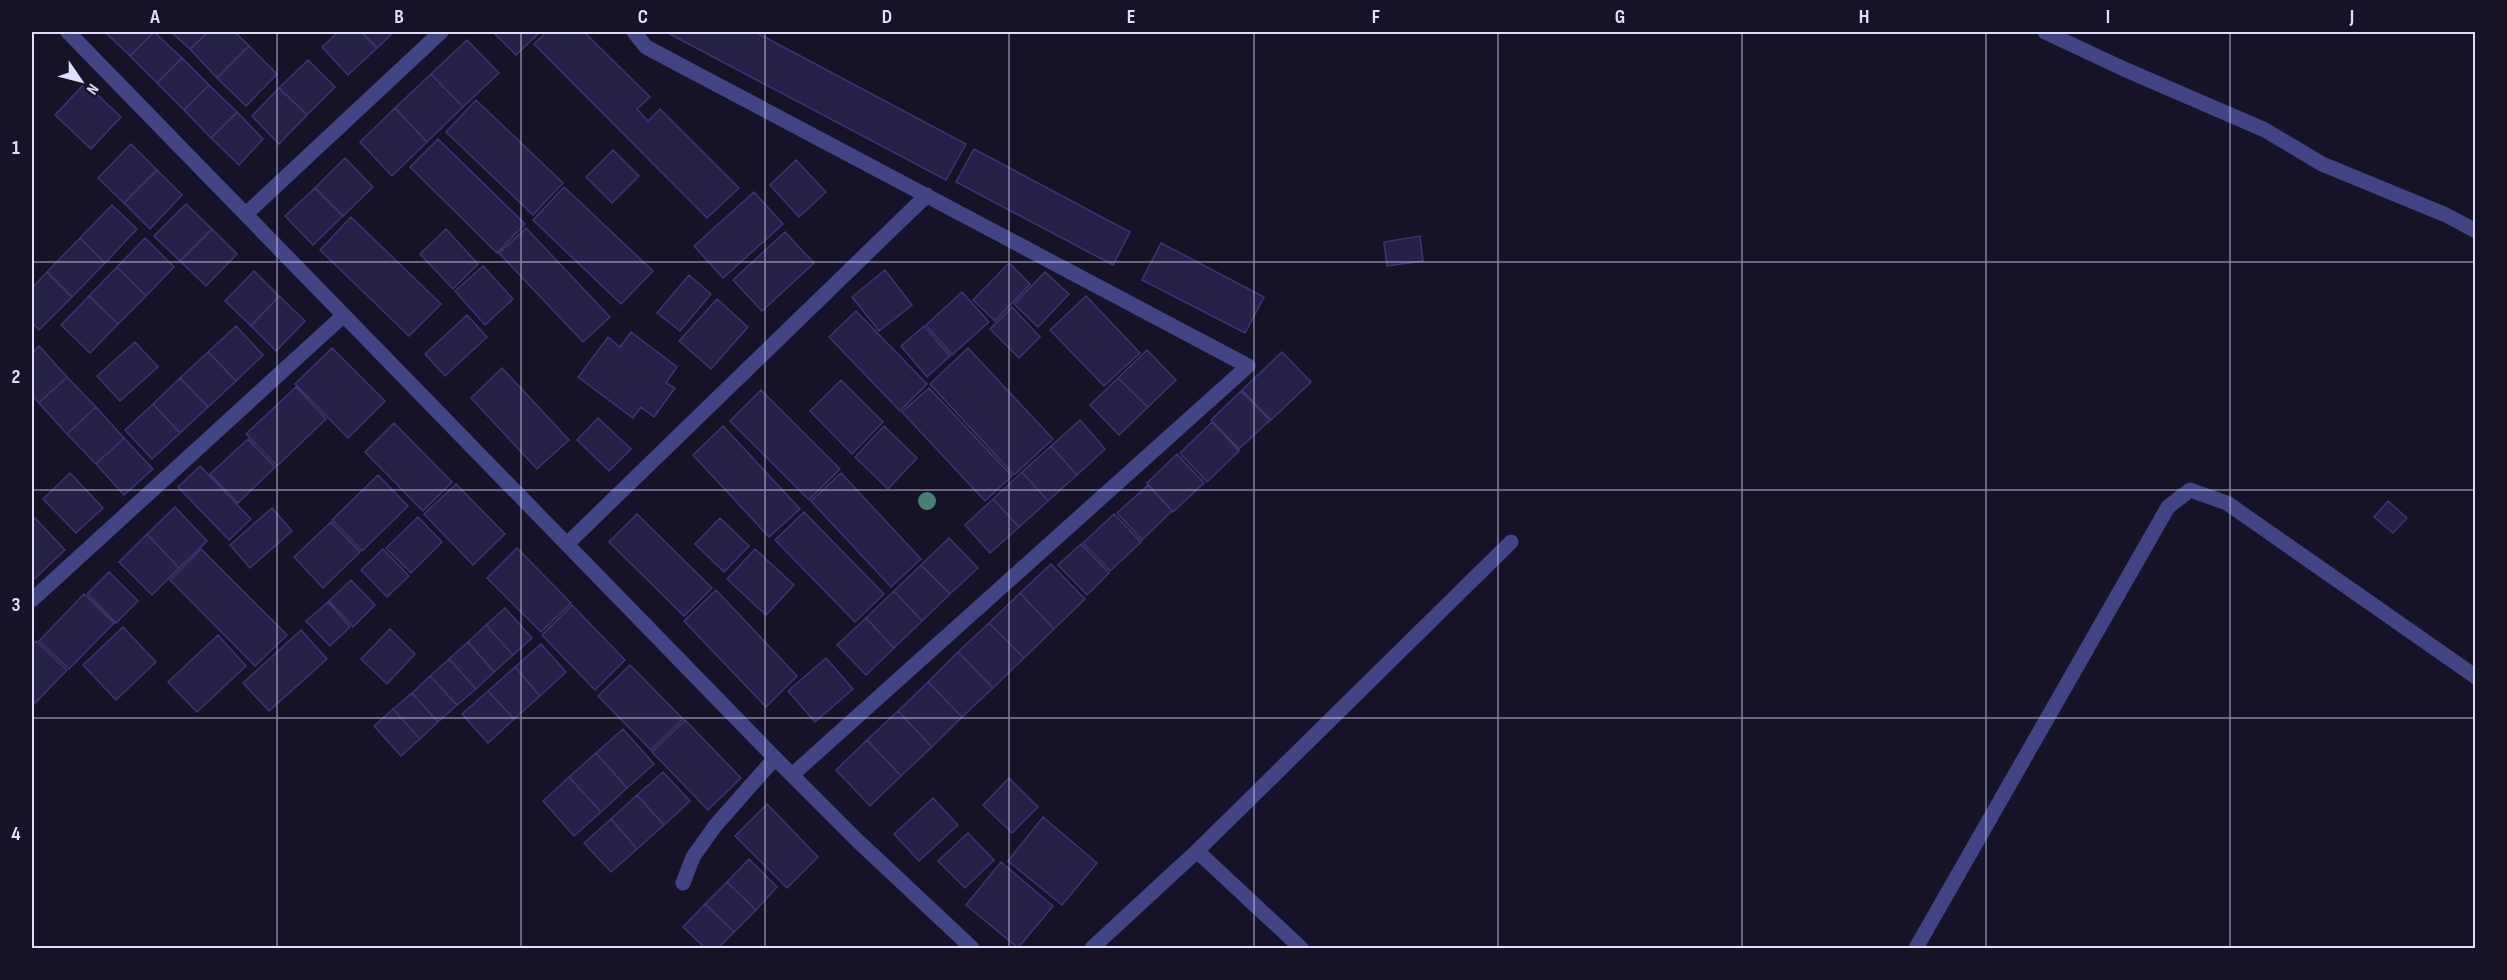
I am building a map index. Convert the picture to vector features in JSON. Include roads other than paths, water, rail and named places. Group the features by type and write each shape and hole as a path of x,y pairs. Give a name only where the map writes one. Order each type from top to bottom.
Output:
{"street":[{"path":"68,32 775,758 859,842 972,948"},
{"path":"246,214 441,32"},
{"path":"634,32 646,47 1248,366 792,775"},
{"path":"2045,32 2265,130 2322,164 2446,214 2475,231"},
{"path":"567,544 927,195"},
{"path":"32,600 344,315"},
{"path":"1916,948 2168,507 2190,490 2227,503 2475,677"},
{"path":"1092,948 1197,851 1511,542"},
{"path":"683,883 693,857 715,826 775,758"},
{"path":"1197,851 1301,948"}]}
